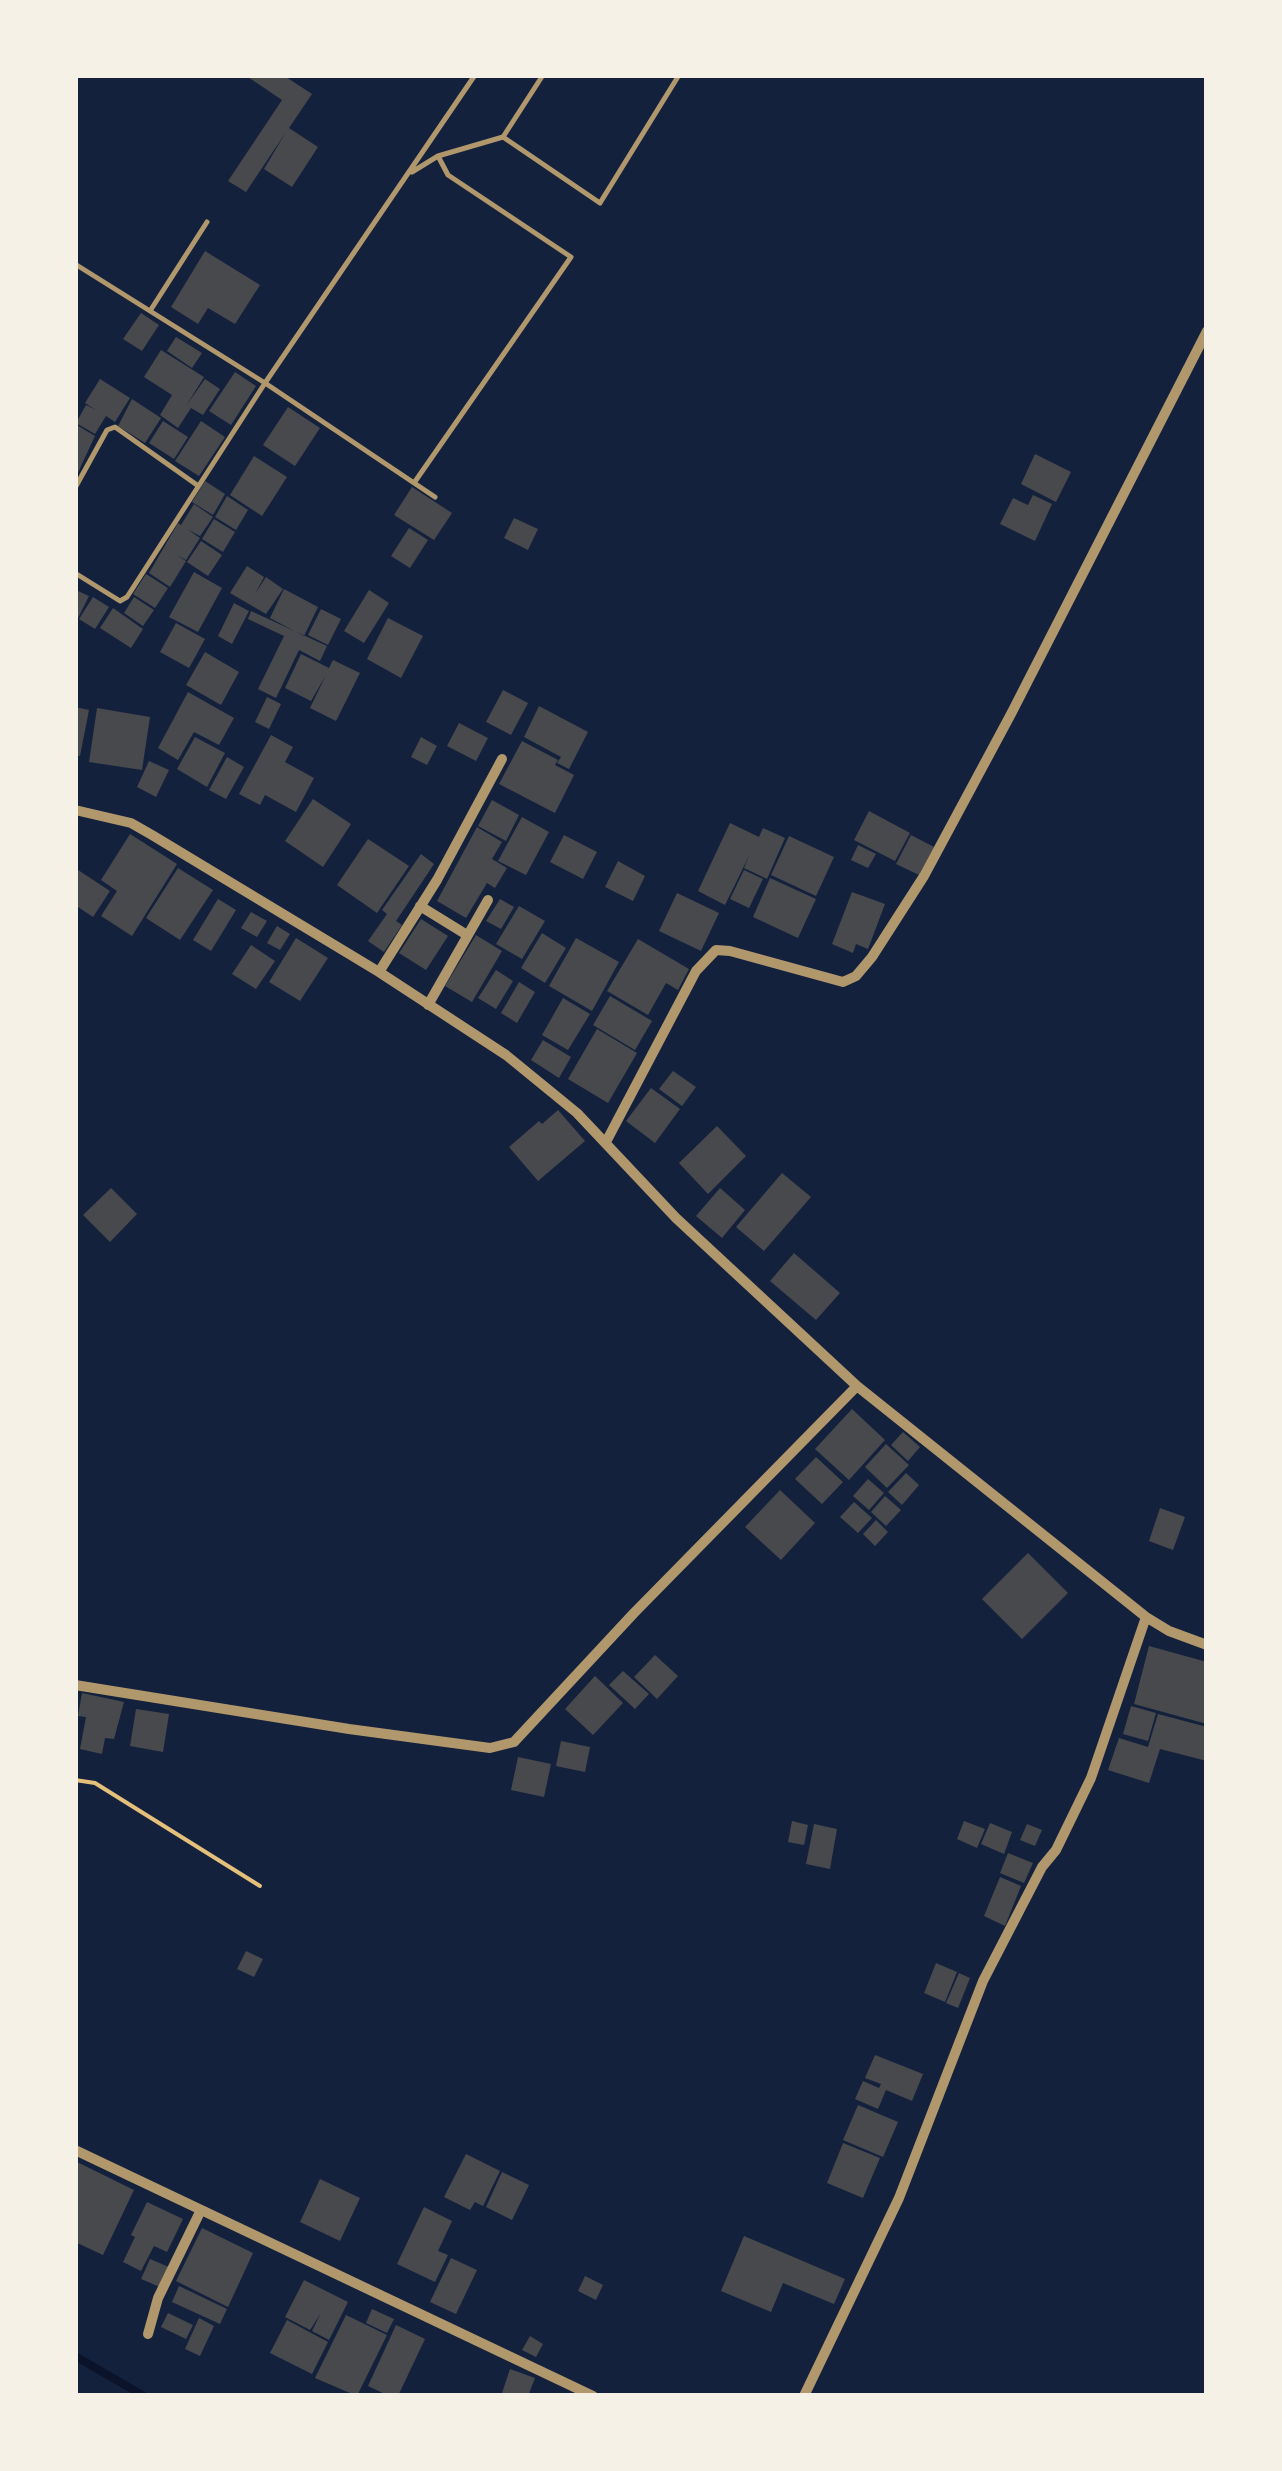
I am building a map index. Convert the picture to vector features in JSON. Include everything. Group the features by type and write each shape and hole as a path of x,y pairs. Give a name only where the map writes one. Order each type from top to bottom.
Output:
{"street":[{"path":"606,1142 696,971 716,950 843,982 856,976 872,958 924,876 1011,714 1207,331"},
{"path":"378,972 420,906 502,759"},
{"path":"75,810 131,823 378,972 506,1055 577,1113 676,1218 857,1386 1146,1617 1169,1631 1207,1645"},
{"path":"428,1004 488,900"},
{"path":"420,906 466,934"},
{"path":"75,1684 490,1748 514,1742 634,1612 857,1386"},
{"path":"804,2396 899,2198 982,1981 1042,1867 1056,1850 1091,1778 1146,1617"},
{"path":"75,2150 593,2396"},
{"path":"148,2334 158,2298 200,2212"}],"lane":[{"path":"75,574 120,601 126,598 265,383 474,75"},
{"path":"408,174 438,156 502,137 543,75"},
{"path":"502,137 600,203 679,75"},
{"path":"414,483 571,257 448,175 438,156"},
{"path":"150,311 207,222"},
{"path":"75,264 265,383 435,497"},
{"path":"75,488 109,428 115,428 198,485"}],"path":[{"path":"75,1780 95,1783 260,1886"}],"building":[{"path":"245,75 283,75 312,94 289,128 318,147 292,187 264,169 286,132 246,192 228,181 282,100"},
{"path":"205,251 260,285 235,324 208,308 198,324 171,307"},
{"path":"141,313 159,325 142,351 123,339"},
{"path":"176,337 202,353 192,368 167,351"},
{"path":"161,350 204,377 186,406 205,379 220,389 203,415 191,408 178,428 160,415 172,395 144,377"},
{"path":"235,372 256,386 231,425 209,411"},
{"path":"100,379 130,398 115,422 106,416 95,434 76,423 86,405 96,410 85,403"},
{"path":"132,399 161,418 145,443 118,426"},
{"path":"288,407 320,428 295,466 263,445"},
{"path":"163,421 188,437 174,459 149,443"},
{"path":"201,421 225,437 199,476 175,461"},
{"path":"75,424 95,436 75,479"},
{"path":"1035,454 1071,472 1056,502 1021,484"},
{"path":"254,456 287,477 262,516 230,495"},
{"path":"205,481 225,494 213,515 192,502"},
{"path":"412,487 452,513 434,540 394,515"},
{"path":"1033,495 1052,504 1035,541 1000,524 1013,498 1028,505"},
{"path":"227,496 248,510 236,530 215,517"},
{"path":"194,504 213,517 200,536 187,529 200,538 186,560 176,555 186,561 170,587 149,573 178,523 181,525"},
{"path":"514,518 538,529 528,550 504,538"},
{"path":"214,519 235,532 223,552 202,539"},
{"path":"409,528 428,540 410,568 391,556"},
{"path":"201,541 222,555 208,576 187,562"},
{"path":"247,566 264,577 255,594 266,577 283,589 266,614 230,593"},
{"path":"194,572 222,588 198,632 169,617"},
{"path":"146,574 168,588 155,608 133,594"},
{"path":"284,589 318,607 304,636 270,618"},
{"path":"369,590 389,603 364,643 344,631"},
{"path":"78,591 89,596 75,624 75,597"},
{"path":"93,597 109,607 95,629 79,619"},
{"path":"134,597 154,610 143,626 124,613"},
{"path":"234,603 249,611 232,644 218,636"},
{"path":"113,608 143,629 131,648 100,628"},
{"path":"321,609 341,619 328,645 308,635"},
{"path":"251,611 327,646 320,661 299,650 276,698 258,689 284,636 248,619"},
{"path":"388,618 423,636 401,678 367,659"},
{"path":"176,623 205,639 189,668 160,652"},
{"path":"205,652 239,672 221,705 186,685"},
{"path":"301,654 329,668 333,660 360,673 336,721 310,708 326,675 311,701 285,688"},
{"path":"503,690 528,703 511,735 486,722"},
{"path":"188,692 234,718 219,745 194,732 178,760 158,748"},
{"path":"267,697 281,704 269,729 255,722"},
{"path":"539,706 588,732 569,769 557,763 561,757 524,737"},
{"path":"75,707 89,710 80,756 75,755"},
{"path":"97,708 150,717 142,770 89,762"},
{"path":"459,723 488,738 476,761 447,746"},
{"path":"271,735 293,747 285,762 314,778 296,812 265,795 260,805 239,794"},
{"path":"195,737 225,753 207,787 177,769"},
{"path":"421,737 437,746 427,765 411,757"},
{"path":"522,741 558,760 555,765 574,775 555,813 499,784"},
{"path":"227,757 244,767 226,799 209,790"},
{"path":"149,761 169,770 156,797 137,787"},
{"path":"313,799 351,824 323,867 285,841"},
{"path":"492,800 519,815 506,841 478,826"},
{"path":"869,811 910,833 895,861 854,840"},
{"path":"522,817 549,832 526,875 498,861"},
{"path":"730,823 759,837 763,828 785,838 767,879 744,868 750,854 725,905 698,891"},
{"path":"477,827 502,842 492,859 507,868 495,888 487,883 466,918 437,901"},
{"path":"130,834 177,864 132,936 101,916 117,891 101,880"},
{"path":"564,835 597,852 583,879 550,862"},
{"path":"911,835 934,847 919,875 896,864"},
{"path":"789,836 834,857 816,896 771,875"},
{"path":"368,839 409,866 377,913 337,885"},
{"path":"858,845 876,854 868,868 851,860"},
{"path":"421,854 434,864 396,921 402,925 384,952 368,941 387,914 382,910"},
{"path":"618,861 645,876 633,901 605,887"},
{"path":"75,868 110,891 93,917 75,905"},
{"path":"178,868 213,890 180,940 146,918"},
{"path":"744,870 763,879 749,908 730,899"},
{"path":"770,878 816,899 798,938 753,917"},
{"path":"852,892 885,904 868,949 856,944 853,953 832,944"},
{"path":"677,893 719,913 701,951 659,931"},
{"path":"218,899 236,910 211,951 193,940"},
{"path":"500,899 514,907 501,929 486,921"},
{"path":"519,906 545,921 522,959 496,944"},
{"path":"251,912 267,921 257,937 241,928"},
{"path":"421,919 448,936 426,970 399,953"},
{"path":"277,926 290,934 280,950 267,943"},
{"path":"542,933 566,948 545,983 521,968"},
{"path":"476,935 502,951 472,1002 445,986"},
{"path":"296,938 328,958 300,1001 269,982"},
{"path":"576,938 619,962 592,1011 549,986"},
{"path":"638,939 689,969 678,990 666,983 648,1015 607,991"},
{"path":"251,945 275,961 256,989 232,974"},
{"path":"496,970 513,981 496,1009 478,998"},
{"path":"519,982 535,992 517,1023 501,1013"},
{"path":"610,996 652,1021 635,1050 593,1025"},
{"path":"563,998 590,1014 568,1050 542,1035"},
{"path":"597,1029 637,1053 608,1103 568,1079"},
{"path":"543,1040 571,1057 559,1078 531,1060"},
{"path":"673,1071 696,1087 682,1106 659,1089"},
{"path":"651,1088 680,1109 655,1143 626,1121"},
{"path":"558,1110 585,1141 538,1181 509,1147"},
{"path":"717,1126 746,1156 708,1194 679,1163"},
{"path":"782,1173 811,1197 764,1251 736,1227"},
{"path":"111,1188 137,1214 110,1242 83,1215"},
{"path":"720,1188 745,1210 722,1238 696,1216"},
{"path":"794,1253 840,1293 816,1320 770,1281"},
{"path":"852,1409 885,1440 849,1480 815,1449"},
{"path":"903,1432 920,1447 908,1461 891,1445"},
{"path":"886,1444 909,1465 887,1488 865,1467"},
{"path":"816,1457 843,1482 822,1504 795,1479"},
{"path":"906,1473 919,1485 902,1505 888,1492"},
{"path":"868,1479 884,1493 869,1510 853,1496"},
{"path":"780,1490 815,1523 781,1560 745,1527"},
{"path":"885,1496 901,1510 886,1526 871,1512"},
{"path":"854,1502 872,1518 858,1533 840,1517"},
{"path":"1160,1508 1185,1517 1173,1550 1149,1541"},
{"path":"876,1520 888,1532 875,1546 863,1534"},
{"path":"1028,1553 1068,1593 1022,1639 982,1599"},
{"path":"1149,1646 1207,1662 1207,1724 1134,1704"},
{"path":"655,1655 678,1676 657,1699 634,1677"},
{"path":"623,1671 649,1694 635,1709 609,1685"},
{"path":"595,1676 623,1703 593,1735 565,1709"},
{"path":"82,1693 124,1702 114,1739 105,1738 102,1754 80,1749 86,1717 78,1716"},
{"path":"1131,1706 1156,1713 1148,1741 1123,1734"},
{"path":"136,1709 169,1714 163,1752 130,1746"},
{"path":"1158,1714 1207,1727 1207,1761 1160,1749 1149,1783 1108,1770 1119,1738 1148,1747"},
{"path":"561,1741 590,1747 585,1772 556,1766"},
{"path":"518,1757 551,1764 544,1797 511,1790"},
{"path":"792,1821 808,1825 804,1845 788,1842"},
{"path":"964,1821 985,1829 977,1848 957,1839"},
{"path":"990,1823 1012,1832 1004,1854 981,1844"},
{"path":"814,1824 837,1829 830,1869 806,1864"},
{"path":"1027,1824 1042,1830 1035,1846 1020,1840"},
{"path":"1008,1853 1033,1863 1024,1883 1000,1873"},
{"path":"1000,1877 1021,1886 1005,1926 984,1916"},
{"path":"246,1951 263,1959 254,1977 237,1969"},
{"path":"936,1963 957,1972 945,2002 924,1993"},
{"path":"959,1973 970,1978 958,2008 946,2003"},
{"path":"875,2055 923,2074 912,2101 886,2090 878,2109 855,2099 863,2081 879,2088 881,2084 865,2078"},
{"path":"858,2105 898,2122 883,2157 843,2140"},
{"path":"843,2143 880,2158 863,2198 827,2183"},
{"path":"466,2154 500,2171 483,2206 475,2202 470,2210 444,2197"},
{"path":"75,2161 134,2190 103,2255 75,2242"},
{"path":"502,2172 529,2185 512,2220 486,2207"},
{"path":"320,2179 360,2198 340,2241 300,2222"},
{"path":"147,2202 183,2219 167,2252 154,2246 141,2271 123,2262"},
{"path":"424,2207 452,2221 438,2251 448,2255 435,2282 397,2264"},
{"path":"202,2228 253,2253 228,2307 176,2281"},
{"path":"744,2236 845,2279 834,2304 783,2283 771,2312 721,2291"},
{"path":"451,2258 477,2270 456,2314 430,2302"},
{"path":"150,2259 169,2267 160,2287 141,2279"},
{"path":"585,2276 603,2285 596,2300 578,2291"},
{"path":"304,2280 348,2302 329,2340 312,2331 321,2313 310,2330 285,2317"},
{"path":"179,2286 227,2309 220,2324 172,2302"},
{"path":"372,2309 394,2319 387,2333 366,2323"},
{"path":"168,2313 193,2325 186,2339 161,2327"},
{"path":"346,2315 387,2335 357,2396 315,2378"},
{"path":"199,2318 214,2326 200,2356 185,2349"},
{"path":"287,2320 328,2342 312,2374 270,2353"},
{"path":"396,2325 425,2339 398,2396 389,2396 368,2386"},
{"path":"530,2336 543,2344 536,2357 522,2350"},
{"path":"510,2369 535,2378 528,2396 501,2396"}],"waterway":[{"path":"75,2356 144,2396"}]}
